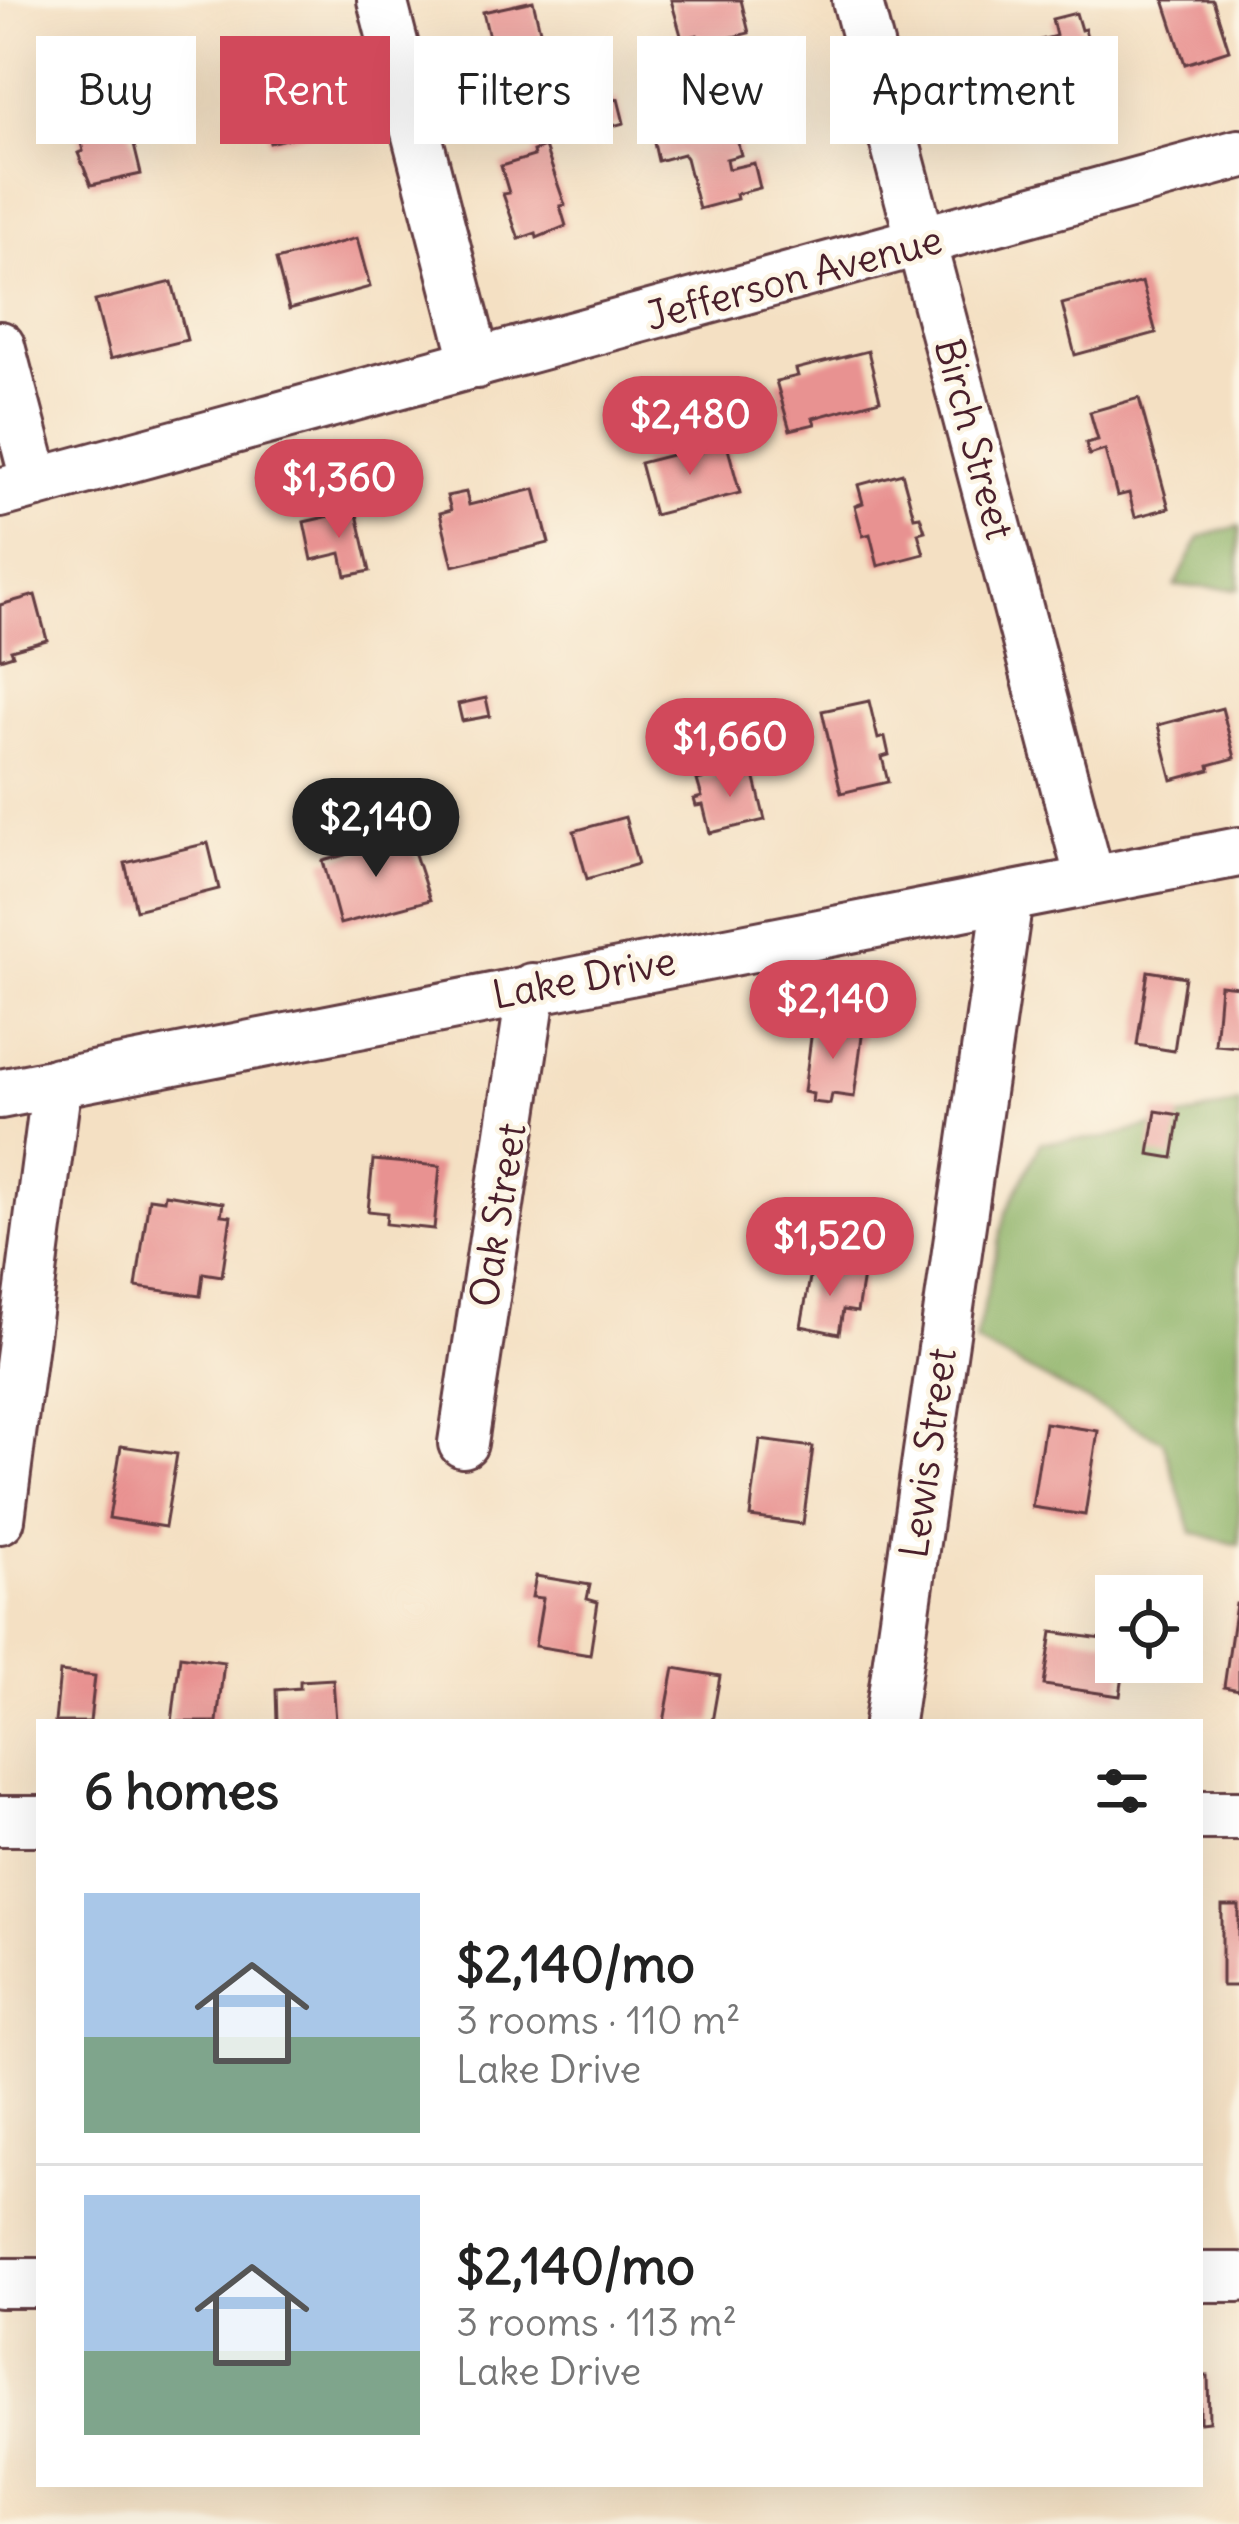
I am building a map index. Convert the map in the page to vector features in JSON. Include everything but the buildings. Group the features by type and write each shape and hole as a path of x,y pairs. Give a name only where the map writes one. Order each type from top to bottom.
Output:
{"street":[{"path":"382,0 476,364"},
{"name":"Birch Street","path":"857,0 1090,879"},
{"name":"Jefferson Avenue","path":"18,488 1239,154"},
{"path":"0,346 18,488"},
{"name":"Lake Drive","path":"0,1094 1239,852"},
{"name":"Lewis Street","path":"889,1719 1008,898"},
{"name":"Oak Street","path":"463,1442 532,988"},
{"path":"0,1519 57,1082"},
{"path":"1203,1815 1239,1815"},
{"path":"0,1821 36,1821"},
{"path":"1203,2277 1239,2277"},
{"path":"0,2283 36,2283"}],"green space":[{"path":"1239,526 1239,589 1175,586 1200,537"},
{"path":"1239,1103 1239,1545 1192,1533 1163,1441 975,1342 1006,1213 1041,1142 1106,1138"}]}
